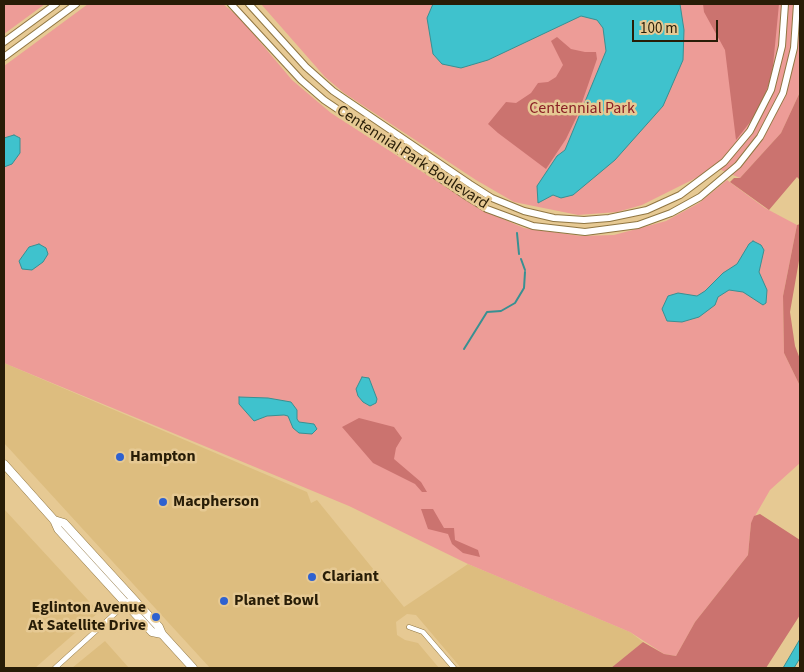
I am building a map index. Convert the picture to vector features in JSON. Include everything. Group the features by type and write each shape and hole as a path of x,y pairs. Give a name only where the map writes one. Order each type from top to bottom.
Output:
{"main road":[{"path":"4,464 54,520 58,528 129,601 159,627 162,634 193,668"}],"street":[{"path":"4,42 56,4"},
{"path":"5,55 76,4"},
{"name":"Centennial Park Boulevard","path":"231,4 301,80 324,100 463,194 487,209 533,226 585,232 638,225 671,213 700,197 738,166 764,131 783,93 794,48 797,4"},
{"name":"Centennial Park Boulevard","path":"249,4 306,68 333,91 470,184 492,198 524,211 554,218 584,220 619,216 656,206 696,185 724,162 750,131 770,90 782,46 784,4"},
{"path":"55,668 129,601"},
{"path":"409,627 423,632 454,668"}],"shaded area":[{"path":"703,4 779,4 772,76 758,112 736,140 725,50 704,12"},
{"path":"557,37 571,49 596,52 597,59 578,114 566,139 546,169 488,124 506,102 516,103 531,93 538,83 548,82 556,77 563,65 551,41"},
{"path":"800,92 800,180 797,177 769,210 730,182 734,178 740,178 781,133"},
{"path":"800,224 800,255 790,312 795,346 800,359 800,386 784,353 783,296 797,225"},
{"path":"4,363 307,492 311,503 317,500 404,607 468,564 630,632 643,642 611,668 461,668 416,615 407,614 396,622 397,635 405,640 418,643 439,668 210,668 4,443"},
{"path":"359,418 394,427 402,438 396,448 394,459 421,482 427,492 422,492 415,484 373,463 342,427"},
{"path":"4,509 99,612 35,668 4,668"},
{"path":"421,509 433,509 444,528 454,528 455,540 478,550 480,557 463,553 452,544 448,534 428,529"},
{"path":"760,514 800,540 800,615 766,668 611,668 643,642 664,654 676,656 695,622 748,555 751,523 754,516"},
{"path":"105,641 129,668 72,668"}],"green space":[{"path":"4,4 45,4 4,34"},
{"path":"88,4 223,4 240,18 292,80 331,113 457,194 524,228 581,236 614,235 666,221 699,203 727,180 765,208 797,225 783,296 784,353 800,386 800,463 770,490 751,523 748,555 695,622 676,656 664,654 630,632 468,564 349,506 4,363 4,66"},
{"name":"Centennial Park","path":"261,4 800,4 800,92 781,133 740,178 712,166 702,175 642,205 617,212 578,215 514,202 476,180 344,93 325,77"}],"water":[{"path":"433,4 680,4 684,30 683,60 663,106 615,160 573,195 561,198 553,195 538,203 537,186 557,156 565,150 606,51 603,28 597,20 581,16 488,60 461,68 442,64 433,54 427,18"},
{"path":"14,135 20,138 20,153 12,164 4,167 4,138"},
{"path":"753,241 761,245 764,250 759,272 767,290 766,303 763,305 743,292 729,290 718,297 715,305 699,317 682,322 667,321 662,309 668,296 678,293 697,296 705,291 723,273 737,264 749,244"},
{"path":"39,244 46,248 48,254 43,262 32,270 22,269 19,261 29,247"},
{"path":"362,377 369,378 377,399 376,403 370,406 358,396 356,389"},
{"path":"239,397 268,398 291,402 297,410 299,422 314,424 317,429 312,434 299,433 293,428 288,416 284,415 267,416 254,421 239,404"},
{"path":"800,639 800,658 794,668 783,668"}],"waterway":[{"path":"517,233 519,254"},
{"path":"521,259 525,270"},
{"path":"464,349 487,312 501,311 515,303 524,288 525,272"}],"place":[{"name":"Hampton","path":"120,457"},
{"name":"Macpherson","path":"163,502"},
{"name":"Clariant","path":"312,577"},
{"name":"Planet Bowl","path":"224,601"},
{"name":"Eglinton Avenue At Satellite Drive","path":"156,617"}]}
